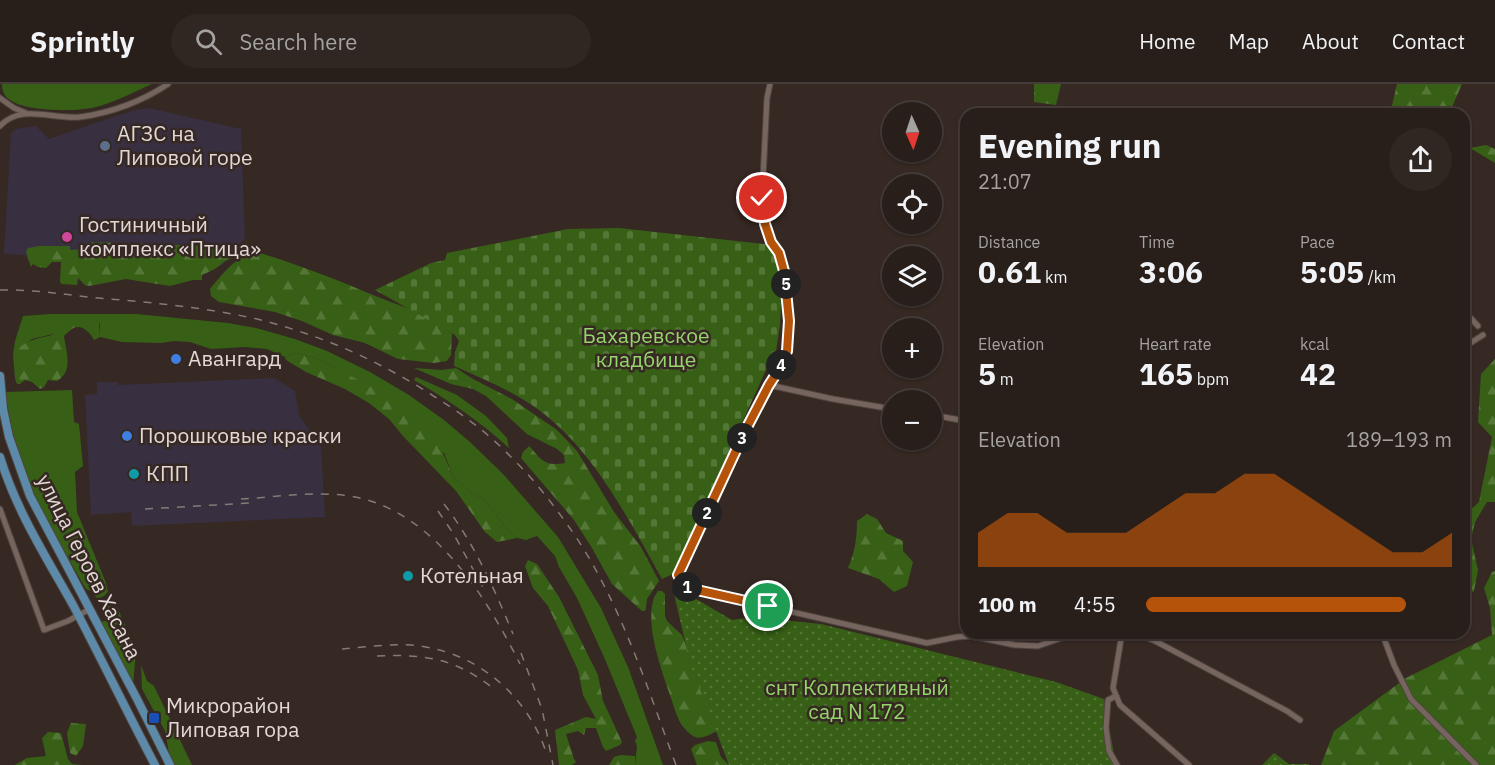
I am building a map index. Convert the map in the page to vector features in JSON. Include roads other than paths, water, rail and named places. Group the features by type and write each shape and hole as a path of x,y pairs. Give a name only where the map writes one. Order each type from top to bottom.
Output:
{"main road":[{"name":"улица Героев Хасана","path":"0,376 3,409 9,437 30,496 170,765"},
{"name":"улица Героев Хасана","path":"0,457 17,502 154,765"}],"street":[{"path":"0,126 18,114 87,116 136,101 168,84"},
{"path":"770,84 767,98 762,198 765,224 771,242 779,253 786,285 789,321 787,351 745,431 678,575 688,588 927,643 960,637"},
{"path":"0,98 14,108 27,113"},
{"path":"1470,317 1478,326"},
{"path":"1470,343 1483,335"},
{"path":"769,385 882,407"},
{"path":"942,417 960,420"},
{"path":"0,509 44,630 90,609"},
{"path":"986,639 1015,645 1038,646 1057,639"},
{"path":"1121,639 1113,688 1120,705 1189,765"},
{"path":"1150,639 1300,720"},
{"path":"1384,639 1411,699 1476,765"},
{"path":"1116,696 1108,700 1106,728 1109,751 1117,765"}],"railway":[{"path":"0,290 164,304 220,312 281,325 349,350 393,372 455,410 493,439 519,465 561,515 576,537 620,619 676,765"},
{"path":"241,499 313,494 341,495 383,506 409,520 455,561 491,612 520,664"},
{"path":"145,509 250,503"},
{"path":"444,504 465,534 483,566 513,634"},
{"path":"438,511 485,591"},
{"path":"342,649 411,645 455,655 493,677 510,692 536,728 545,749"},
{"path":"521,653 542,709 553,765"},
{"path":"377,656 410,656 438,660 465,670 493,688"}],"place":[{"name":"АГЗС на Липовой горе","path":"105,146"},
{"name":"Гостиничный комплекс «Птица»","path":"67,237"},
{"name":"Авангард","path":"176,359"},
{"name":"Порошковые краски","path":"127,436"},
{"name":"КПП","path":"134,474"},
{"name":"Котельная","path":"408,576"},
{"name":"Микрорайон Липовая гора","path":"154,718"}],"park label":[{"name":"Бахаревское кладбище","path":"646,348"},
{"name":"снт Коллективный сад N 172","path":"857,700"}]}
